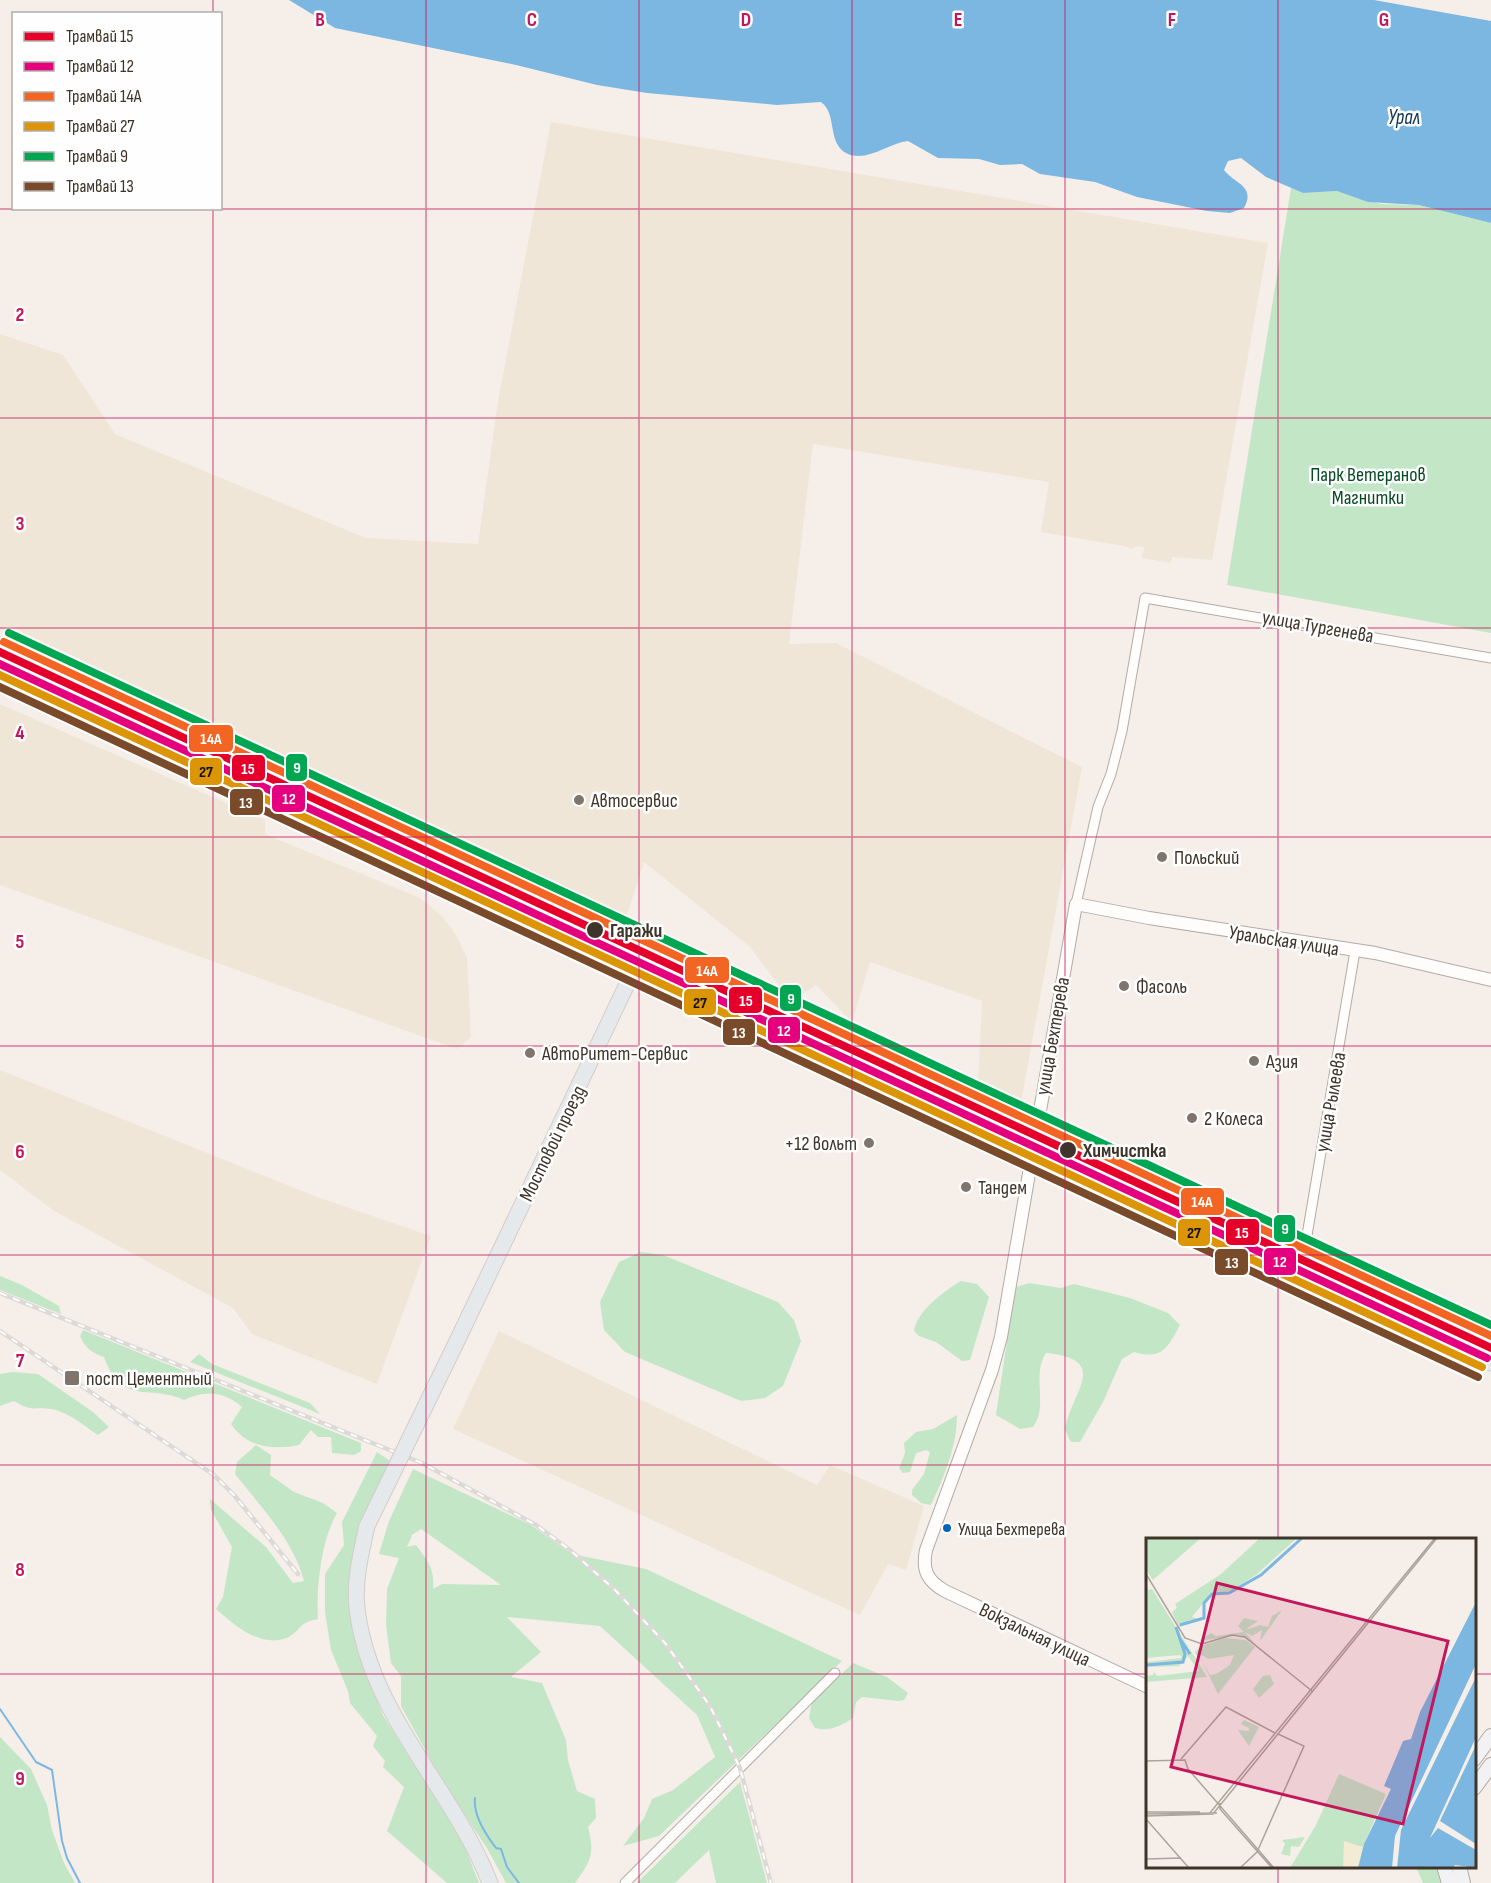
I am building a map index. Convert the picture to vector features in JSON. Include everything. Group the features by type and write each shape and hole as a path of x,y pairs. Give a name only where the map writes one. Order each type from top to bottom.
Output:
{"main road":[{"path":"0,645 260,769 1304,1254 1491,1338"},
{"path":"0,665 1491,1363"},
{"name":"Мостовой проезд","path":"490,1883 476,1848 399,1726 370,1670 357,1608 358,1568 368,1526 645,947"},
{"name":"улица Бехтерева","path":"1034,1150 1037,1128"},
{"path":"1476,1756 1491,1736"},
{"path":"1476,1785 1491,1765"},
{"path":"1445,1868 1449,1883"},
{"path":"1459,1868 1463,1883"}],"street":[{"name":"улица Тургенева","path":"1145,598 1491,658"},
{"name":"улица Бехтерева","path":"1037,1128 1052,1028 1076,904 1098,807 1111,774 1122,732 1145,598"},
{"name":"Уральская улица","path":"1076,904 1375,953 1491,981"},
{"name":"улица Рылеева","path":"1304,1254 1355,951"},
{"name":"улица Бехтерева","path":"927,1576 924,1563 926,1550 992,1370 1001,1337 1034,1150"},
{"name":"Вокзальная улица","path":"927,1576 945,1591 1146,1686"},
{"path":"625,1883 835,1673"}],"shaded area":[{"path":"551,122 1268,243 1212,560 1172,557 1171,563 1142,558 1144,548 1138,546 1131,549 1041,532 1049,482 813,444 789,644 836,643 1082,767 1021,1102 978,1084 982,1001 870,962 852,1022 816,985 791,1001 749,946 644,862 627,915 0,629 0,334 63,355 115,434 366,538 478,544 498,401"},
{"path":"0,704 265,820 265,834 420,898 443,917 456,935 467,958 471,1037 457,1049 0,885"},
{"path":"0,1070 317,1197 431,1236 377,1384 252,1334 233,1308 54,1211 0,1170"},
{"path":"499,1331 817,1485 830,1465 924,1506 906,1570 888,1564 860,1615 453,1429"}],"green space":[{"name":"Парк Ветеранов Магнитки","path":"1291,188 1303,193 1337,191 1381,204 1419,205 1491,223 1491,633 1227,585"},
{"path":"641,1252 663,1255 778,1302 794,1320 801,1341 783,1386 765,1398 741,1401 625,1352 604,1330 600,1302 619,1262"},
{"path":"0,1276 22,1285 59,1306 61,1314 0,1290"},
{"path":"961,1281 977,1284 989,1297 970,1360 962,1361 936,1342 919,1336 914,1331 920,1316 926,1309 939,1296"},
{"path":"1029,1283 1061,1288 1074,1284 1130,1298 1168,1313 1180,1325 1163,1350 1151,1355 1134,1352 1122,1359 1103,1402 1080,1442 1071,1442 1065,1430 1082,1380 1083,1370 1078,1362 1066,1357 1046,1353 1040,1371 1040,1410 1033,1427 1020,1429 996,1415 1014,1294 1016,1287"},
{"path":"83,1330 361,1443 361,1451 354,1455 332,1453 331,1437 318,1437 311,1430 299,1445 270,1447 253,1443 237,1432 231,1424 242,1407 228,1398 206,1394 184,1400 138,1391 119,1383 111,1373 104,1357 92,1352 84,1344 80,1336"},
{"path":"199,1354 212,1364 310,1403 320,1414 190,1362"},
{"path":"13,1372 38,1374 93,1412 109,1427 98,1435 76,1419 58,1411 29,1408 14,1401 0,1406 0,1374"},
{"path":"957,1415 955,1438 941,1483 931,1505 921,1503 912,1495 912,1490 924,1474 930,1452 926,1450 916,1453 910,1472 903,1473 899,1468 905,1453 904,1443 916,1432 933,1429"},
{"path":"256,1445 271,1455 270,1475 294,1492 323,1503 337,1513 323,1550 318,1593 318,1619 307,1622 291,1636 277,1640 267,1640 248,1633 216,1609 223,1597 232,1547 211,1510 210,1499 266,1547 293,1583 304,1581 293,1552 284,1538 235,1474 237,1462"},
{"path":"377,1452 393,1463 366,1521 351,1608 356,1643 383,1715 460,1835 479,1883 447,1883 387,1831 404,1787 383,1767 385,1761 373,1746 377,1736 350,1703 348,1691 331,1650 325,1612 325,1574 344,1545 342,1522"},
{"path":"413,1469 531,1525 572,1554 646,1569 842,1661 659,1836 623,1846 644,1818 652,1799 673,1790 715,1757 697,1715 600,1626 507,1617 541,1652 511,1677 542,1683 566,1740 568,1760 577,1791 595,1799 596,1818 588,1827 591,1844 590,1857 575,1883 506,1883 488,1850 443,1782 401,1706 401,1676 391,1663 386,1625 387,1589 399,1558 379,1554 389,1521","holes":["421,1529 501,1585 442,1584 433,1589 432,1571 427,1561 416,1545 407,1547 412,1535"]},
{"path":"853,1663 887,1677 908,1693 904,1700 862,1697 856,1702 853,1718 830,1729 815,1728 809,1718 812,1702"},
{"path":"0,1737 31,1769 47,1805 52,1830 64,1863 75,1883 0,1883"},
{"path":"740,1782 767,1883 716,1883 709,1850 675,1883 637,1883"},
{"path":"1416,1868 1439,1868 1444,1883 1423,1883"}],"water":[{"name":"Урал","path":"289,0 1374,0 1491,21 1491,223 1419,205 1368,202 1337,191 1303,193 1266,177 1241,158 1228,161 1224,170 1246,190 1247,201 1244,208 1230,213 1207,211 1137,197 1095,182 1040,174 1022,164 1000,165 979,159 938,158 908,141 871,154 856,156 848,154 837,143 829,114 821,102 777,105 647,93 597,85 516,65 335,28"}],"waterway":[{"path":"0,1709 36,1762 52,1770 62,1841 67,1858 80,1883"},
{"path":"475,1798 476,1811 481,1824 496,1848 501,1849 507,1867 519,1883"}],"railway":[{"path":"0,1293 422,1463 536,1525 570,1550 615,1590 665,1643 710,1706 740,1768 771,1883"},
{"path":"0,1331 214,1475 234,1495 298,1574"}],"tram line":[{"name":"9","path":"9,633 1491,1325"},
{"name":"14А","path":"4,642 1491,1336"},
{"name":"15","path":"0,652 1491,1348"},
{"name":"12","path":"0,664 1487,1358"},
{"name":"27","path":"0,675 1482,1367"},
{"name":"13","path":"0,687 1478,1377"}],"place":[{"name":"Автосервис","path":"579,800"},
{"name":"Польский","path":"1162,857"},
{"name":"Гаражи","path":"595,930"},
{"name":"Фасоль","path":"1124,986"},
{"name":"АвтоРитет-Сервис","path":"530,1053"},
{"name":"Азия","path":"1254,1061"},
{"name":"2 Колеса","path":"1192,1118"},
{"name":"+12 вольт","path":"869,1143"},
{"name":"Химчистка","path":"1068,1150"},
{"name":"Тандем","path":"966,1187"},
{"name":"пост Цементный","path":"72,1378"},
{"name":"Улица Бехтерева","path":"947,1528"}]}
